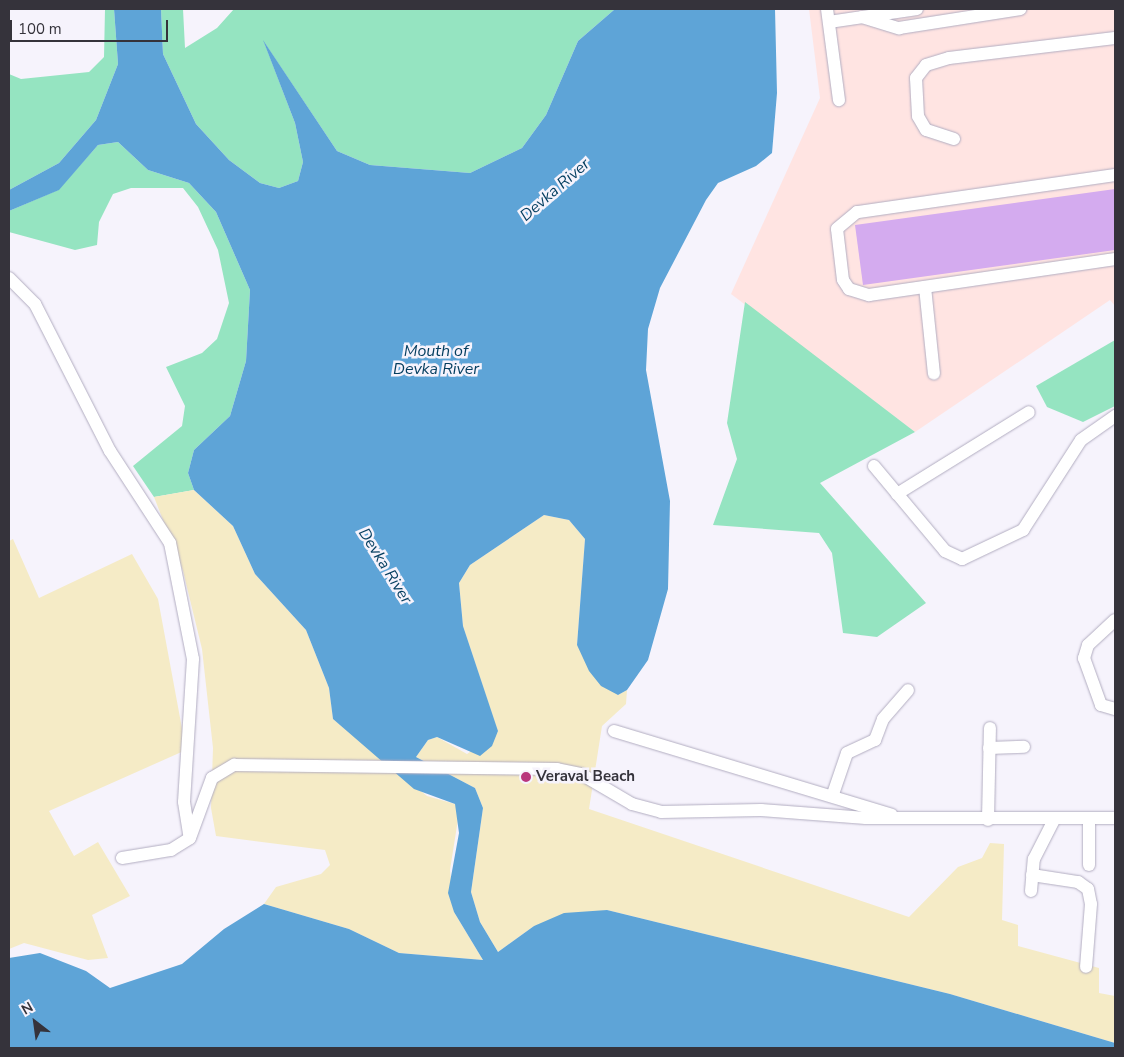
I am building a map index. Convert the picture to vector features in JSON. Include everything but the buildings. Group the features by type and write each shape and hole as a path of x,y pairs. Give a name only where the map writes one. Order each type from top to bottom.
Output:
{"street":[{"path":"827,9 839,100"},
{"path":"829,22 917,9"},
{"path":"862,17 899,28 1021,9"},
{"path":"954,139 926,130 918,116 916,78 926,66 949,58 1115,38"},
{"path":"1115,176 857,212 840,222 843,280 849,289 869,295 1115,259"},
{"path":"9,278 35,304 115,458 170,543 193,659 184,802 192,833"},
{"path":"924,287 934,374"},
{"path":"897,494 1029,412"},
{"path":"874,466 949,556 970,557 1029,524 1081,440 1115,416"},
{"path":"1115,620 1088,645 1084,658 1101,705 1115,709"},
{"path":"833,794 847,753 875,740 883,720 908,690"},
{"path":"988,820 990,728"},
{"path":"614,731 833,794 902,819"},
{"path":"989,748 1024,747"},
{"path":"122,858 171,850 192,833 212,778 234,765 557,769 581,774 632,804 661,812 761,810 902,819 1089,820 1115,818"},
{"path":"1030,891 1034,859 1054,820"},
{"path":"1089,820 1089,865"},
{"path":"1032,875 1078,882 1088,889 1092,904 1086,967"}],"shaded area":[{"path":"809,9 1115,9 1115,306 1110,300 915,432 731,294 820,98"}],"green space":[{"path":"105,9 114,9 118,64 96,120 59,163 9,190 9,74 21,79 89,72 104,57"},
{"path":"161,9 183,9 185,48 217,28 234,9 615,9 578,41 546,115 522,148 470,173 370,165 337,151 264,42 295,123 303,162 298,181 279,188 260,183 229,160 196,124 163,54"},
{"path":"118,142 148,170 189,183 216,212 250,290 246,361 230,416 194,450 188,473 194,490 154,497 133,466 182,426 185,406 166,367 202,353 217,339 229,303 218,250 198,207 183,188 131,188 113,194 99,222 97,245 75,250 9,232 9,211 58,190 98,145"},
{"path":"745,302 915,432 820,483 926,603 877,637 843,633 832,553 819,533 713,525 737,459 727,423"},
{"path":"1115,340 1115,406 1083,422 1047,407 1036,386"}],"sand":[{"path":"194,490 233,526 255,574 306,630 329,688 333,719 427,796 455,804 459,813 450,870 454,912 483,960 399,953 349,929 264,904 276,887 321,874 330,865 325,850 216,836 211,808 213,748 202,649 183,571 154,497"},
{"name":"Veraval Beach","path":"544,515 569,520 585,539 577,645 618,695 627,690 626,704 602,726 589,809 909,917 958,867 982,858 990,843 1004,844 1002,920 1018,925 1018,946 1099,968 1099,993 1115,996 1115,1043 950,994 607,910 534,926 498,952 480,922 471,892 483,808 475,788 416,757 428,740 437,737 467,754 498,732 463,626 459,583 470,565"},
{"path":"13,539 39,598 132,554 158,599 186,750 49,811 74,856 98,842 130,896 92,915 108,958 88,960 24,943 9,949 9,541"}],"water":[{"name":"Mouth of Devka River","path":"114,9 161,9 163,54 196,124 229,160 260,183 279,188 298,181 303,162 295,123 263,40 337,151 370,165 470,173 522,148 546,115 578,41 615,9 775,9 777,93 772,153 756,166 718,183 706,200 660,288 648,329 646,370 670,501 668,589 648,660 627,690 618,695 601,686 589,671 577,645 585,539 569,520 544,515 470,565 459,583 463,626 498,731 492,746 480,756 437,737 428,740 416,757 475,788 483,808 471,892 480,922 498,952 534,926 564,913 607,910 950,994 1115,1043 1115,1048 9,1048 9,958 40,953 86,971 110,988 182,964 224,929 264,904 349,929 399,953 483,960 454,912 448,893 459,833 455,804 414,789 333,719 329,688 306,630 255,574 233,526 194,490 188,473 194,450 230,416 246,361 250,290 216,212 189,183 148,170 118,142 98,145 59,190 9,211 9,190 59,163 96,120 118,64"}],"place":[{"name":"Veraval Beach","path":"526,777"}],"water label":[{"name":"Devka River","path":"555,190"},
{"name":"Devka River","path":"385,566"}]}
